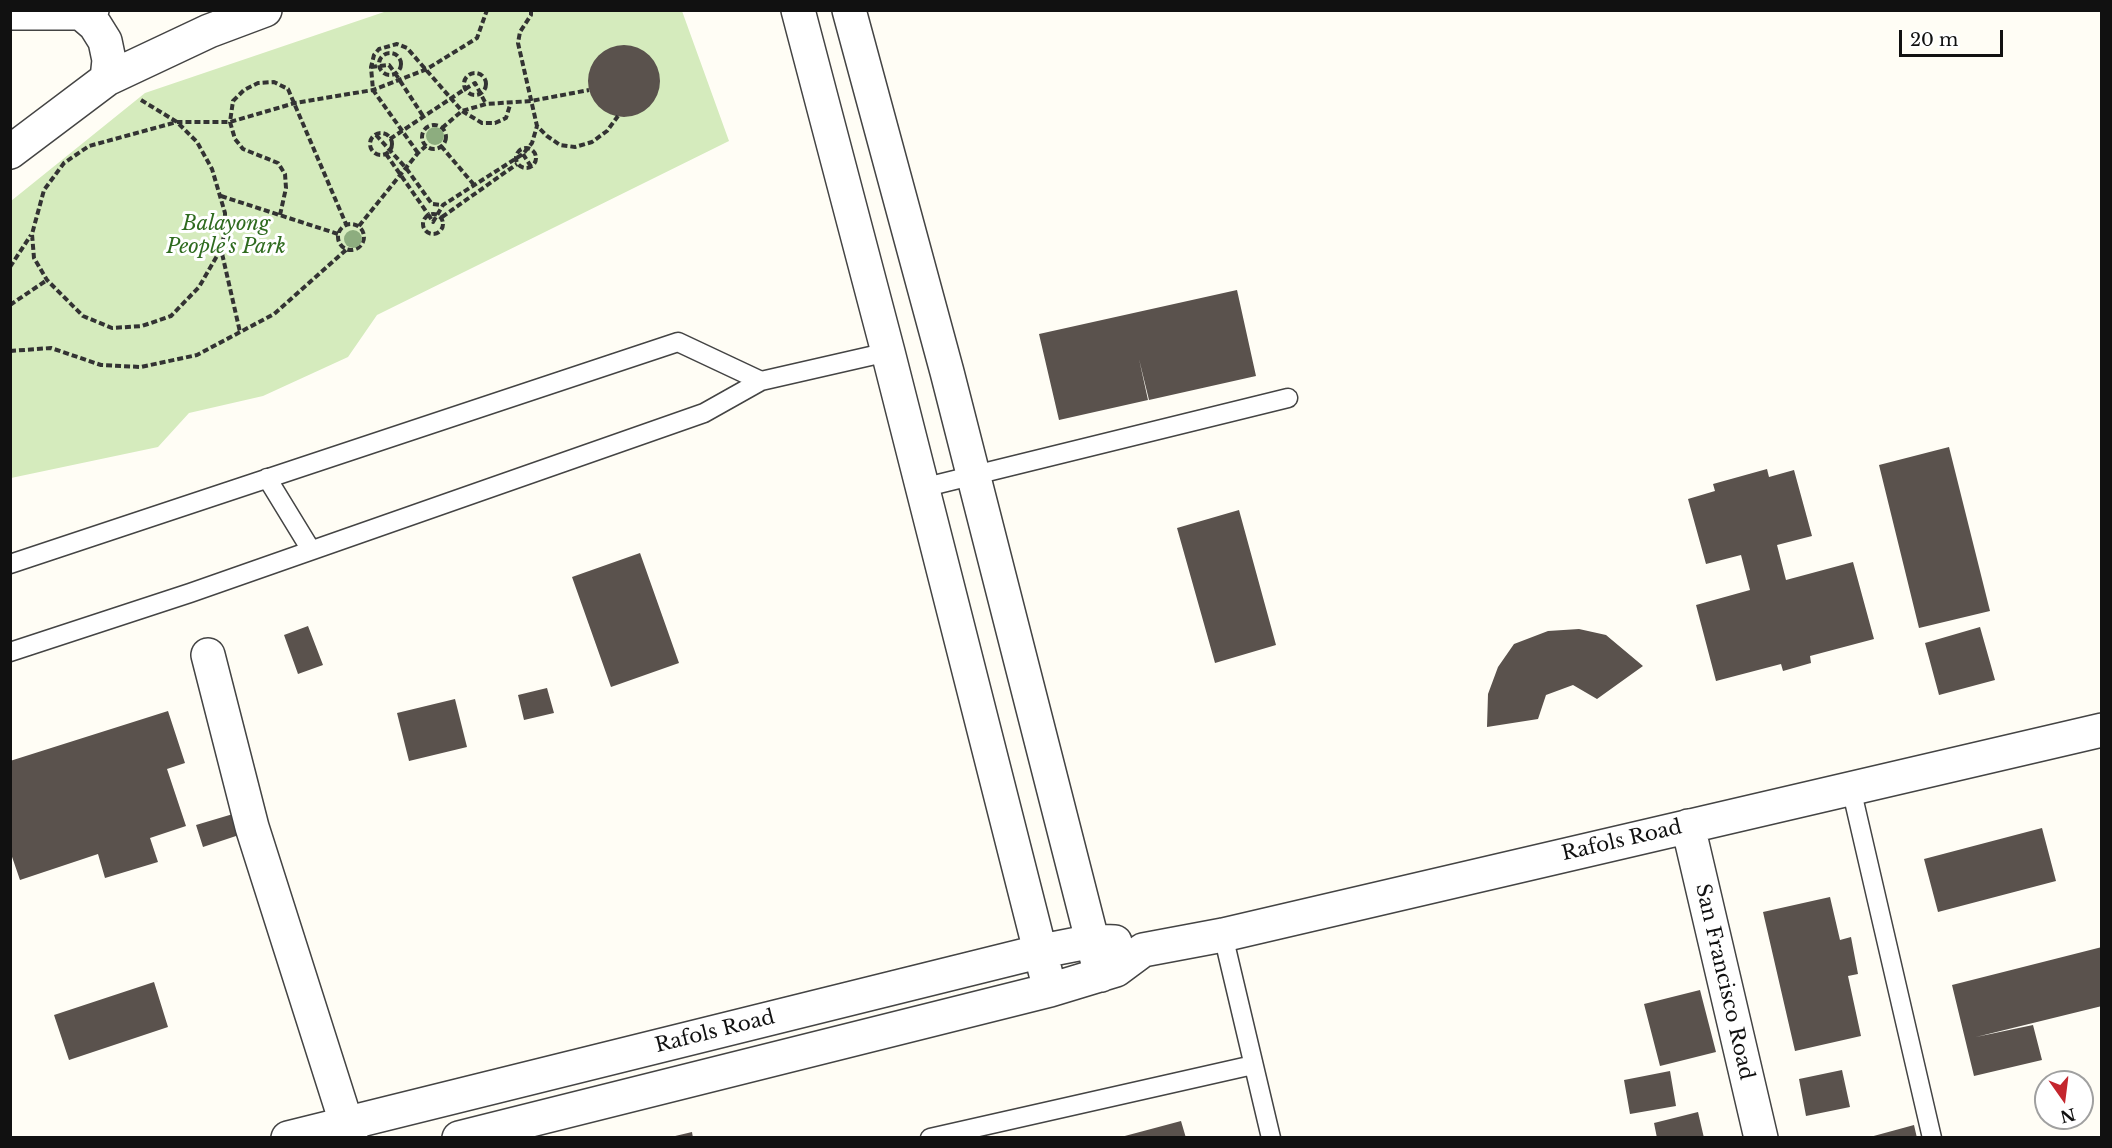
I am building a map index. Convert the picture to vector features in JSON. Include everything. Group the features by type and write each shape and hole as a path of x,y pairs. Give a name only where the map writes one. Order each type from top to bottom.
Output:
{"street":[{"path":"10,152 106,79 209,31 266,10"},
{"path":"798,10 888,352 1042,951 1050,990"},
{"path":"849,10 973,476 1101,975"},
{"path":"10,13 86,12 105,41 109,60 106,79"},
{"path":"208,655 252,827 349,1130"},
{"name":"Rafols Road","path":"459,1137 500,1132 1050,990 1116,970 1143,950 1223,935 2102,730"},
{"name":"San Francisco Road","path":"1688,826 1761,1137"},
{"name":"Rafols Road","path":"288,1137 349,1130 1042,951 1093,941 1126,943 1143,950"}],"lane":[{"path":"10,564 678,342 761,381"},
{"path":"10,652 190,593 704,413 761,381 888,352"},
{"path":"922,488 1288,398"},
{"path":"267,478 311,550"},
{"path":"1851,788 1932,1137"},
{"path":"1223,935 1271,1137"},
{"path":"930,1137 1253,1065"}],"path":[{"path":"10,267 32,234 44,190 64,163 89,146 177,122 230,122 295,103 373,90 427,69 477,38 487,10"},
{"path":"386,154 433,222 443,206 523,154 532,143 537,126 518,43 520,32 531,15 531,10"},
{"path":"418,153 373,90 371,67 374,55 379,49 397,44 408,48 462,111 482,123 495,123 506,118 511,102"},
{"path":"385,54 396,55 400,59 399,70 395,73 389,75 380,69 379,63 385,54"},
{"path":"371,67 389,65 423,117"},
{"path":"470,74 481,75 485,79 484,90 479,93 474,94 465,88 466,78 470,74"},
{"path":"32,234 34,258 47,280 84,316 112,328 142,326 171,316 199,287 220,249 225,231 225,213 212,169 197,142 177,122 106,79"},
{"path":"280,215 286,188 285,174 278,163 243,149 235,139 230,122 233,101 244,90 258,82 274,82 288,89 346,224"},
{"path":"390,139 475,83 486,104"},
{"path":"442,128 462,111 486,104 531,101 589,90"},
{"path":"537,126 560,145 575,147 592,142 607,131 618,116"},
{"path":"430,125 442,128 445,140 441,146 431,149 426,146 422,134 425,129 430,125"},
{"path":"376,135 386,135 390,139 392,144 386,154"},
{"path":"376,135 370,144 371,150 374,153 386,154"},
{"path":"376,135 406,168 432,204 443,206"},
{"path":"359,226 426,146"},
{"path":"441,146 475,186"},
{"path":"517,164 517,153 527,148 536,153 537,159 532,168"},
{"path":"523,154 532,168"},
{"path":"517,164 526,169 532,168"},
{"path":"442,217 517,164"},
{"path":"221,196 338,234"},
{"path":"428,214 438,214 442,217 444,222 439,232 433,234 424,229 424,218 428,214"},
{"path":"353,223 359,226 364,232 365,240 361,247 354,251 346,250 338,240 338,234 346,224 353,223"},
{"path":"220,249 240,332"},
{"path":"10,351 51,348 101,365 141,367 197,355 274,314 346,250"},
{"path":"10,304 47,280"}],"green space":[{"name":"Balayong People's Park","path":"387,11 682,11 729,141 377,315 348,357 263,396 189,413 158,447 11,478 11,201 145,93"}],"building":[{"path":"624,45 644,51 654,61 660,81 654,101 644,111 624,117 604,111 594,101 588,81 594,61 604,51"},
{"path":"1237,290 1256,376 1149,400 1139,359 1148,400 1059,420 1039,334"},
{"path":"1949,447 1990,611 1919,628 1879,465"},
{"path":"1767,469 1769,477 1794,470 1812,536 1777,545 1786,580 1853,562 1874,639 1810,656 1811,663 1783,671 1781,664 1716,681 1696,605 1750,590 1741,555 1706,564 1688,499 1715,491 1713,484"},
{"path":"1239,510 1276,645 1215,663 1177,528"},
{"path":"640,553 679,663 611,687 572,577"},
{"path":"308,626 323,665 298,674 284,635"},
{"path":"1980,627 1995,680 1939,695 1925,643"},
{"path":"1579,629 1606,635 1643,666 1597,699 1573,685 1546,695 1538,719 1487,727 1488,694 1498,667 1514,644 1548,631"},
{"path":"547,688 554,713 524,720 518,695"},
{"path":"455,699 467,747 409,761 397,713"},
{"path":"168,711 185,763 167,769 186,826 150,838 158,862 105,878 98,854 20,880 10,851 10,761"},
{"path":"233,814 239,835 203,847 196,825"},
{"path":"2042,828 2056,881 1938,912 1924,859"},
{"path":"1830,897 1840,940 1851,937 1858,974 1848,976 1861,1036 1795,1051 1763,912"},
{"path":"2102,947 2102,1006 1976,1037 2033,1025 2042,1060 1974,1076 1952,985"},
{"path":"154,982 168,1027 69,1060 54,1015"},
{"path":"1700,990 1716,1052 1660,1066 1644,1004"},
{"path":"1842,1070 1850,1107 1806,1116 1799,1079"},
{"path":"1670,1071 1676,1106 1630,1114 1624,1080"},
{"path":"1698,1112 1704,1138 1657,1138 1654,1123"},
{"path":"1181,1121 1186,1138 1121,1138 1121,1137"},
{"path":"1914,1125 1917,1138 1870,1138 1870,1137"},
{"path":"692,1132 693,1138 671,1138 671,1137"}]}
